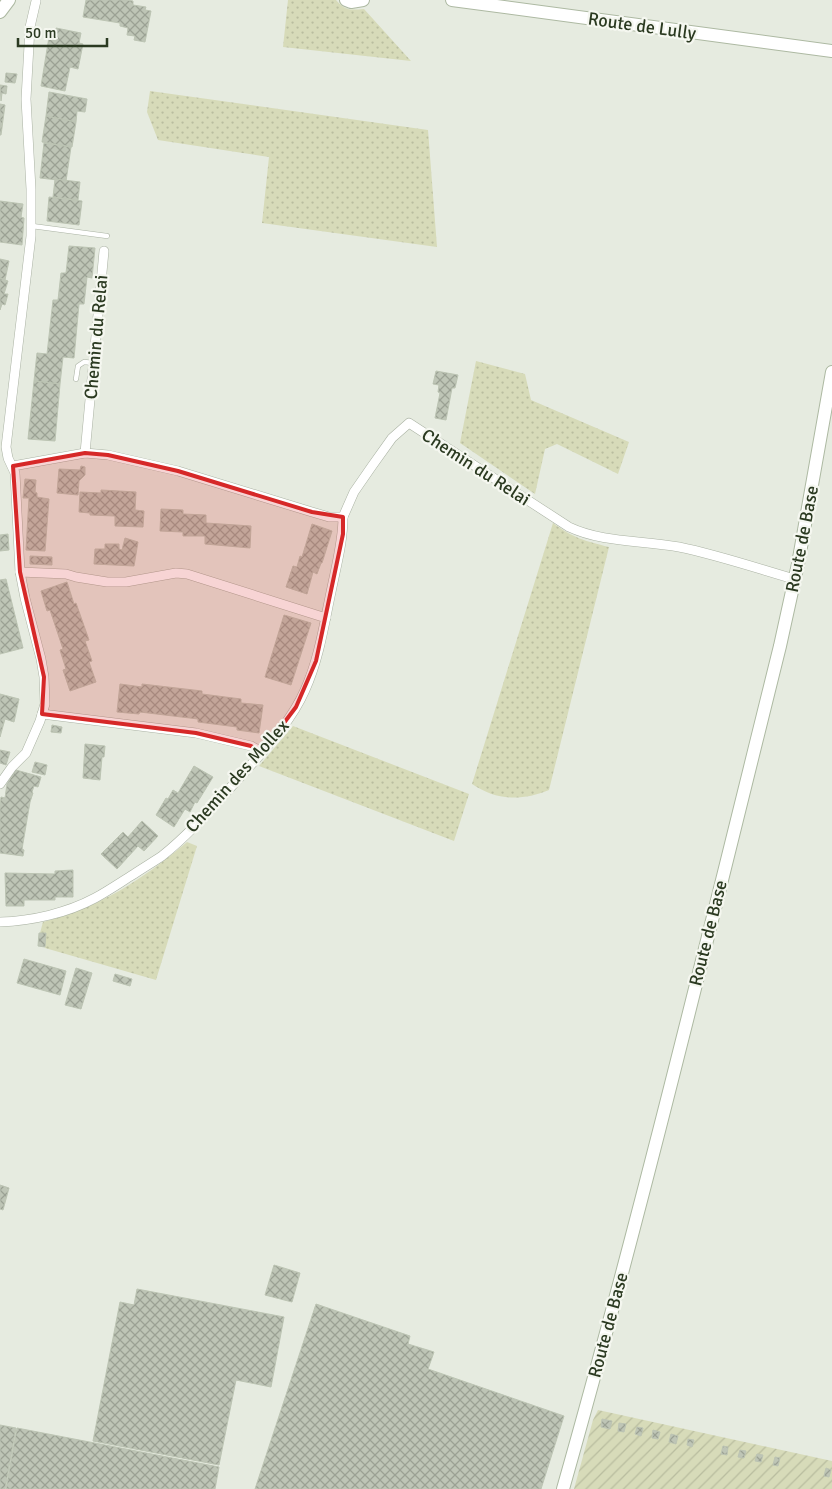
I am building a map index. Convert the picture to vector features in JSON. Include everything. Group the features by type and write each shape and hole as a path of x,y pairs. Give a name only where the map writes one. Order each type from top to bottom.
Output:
{"main road":[{"path":"0,12 9,0"},
{"path":"346,0 351,2 363,0"},
{"name":"Route de Lully","path":"452,0 832,51"},
{"name":"Route de Base","path":"563,1489 642,1199 780,646 832,372"}],"street":[{"path":"0,784 12,767 26,753 34,737 45,704 41,658 20,572 15,474 7,461 6,447 32,226 26,99 30,27 36,1"},
{"name":"Chemin du Relai","path":"85,454 104,250"},
{"name":"Chemin du Relai","path":"343,517 354,492 372,466 392,438 409,423 582,534 599,538 679,547 720,557 794,580"},
{"path":"7,461 85,454 108,455 170,469 312,512 343,517"},
{"name":"Chemin des Mollex","path":"0,922 44,916 78,906 95,898 161,856 214,806 262,752 296,708 305,691 316,661 343,534 343,517"},
{"path":"20,572 66,574 76,577 126,582 176,573 186,574 326,618"},
{"path":"42,714 196,733 251,746 262,752"}],"lane":[{"path":"32,226 107,236"},
{"path":"76,379 78,366 84,362 94,363"}],"highlighted area":[{"path":"85,453 108,455 178,471 312,512 343,517 343,534 316,661 296,707 262,752 251,746 196,733 42,714 44,677 20,572 13,466"}],"green space":[{"path":"288,0 336,0 348,9 364,9 411,61 283,47"},
{"path":"150,91 428,130 437,247 262,223 269,157 158,140 147,112"},
{"path":"476,361 525,374 531,400 629,442 618,474 557,444 545,449 535,494 460,443"},
{"path":"553,523 580,538 609,547 549,790 529,796 500,796 481,790 472,784"},
{"path":"293,726 469,794 454,841 259,766"},
{"path":"187,842 197,846 156,980 45,948 46,934 40,933 43,922 83,909 120,891 154,868"},
{"path":"598,1410 832,1461 832,1489 574,1489 593,1420"}],"building":[{"path":"86,0 127,0 133,1 133,5 146,7 145,10 151,11 145,42 134,40 135,36 127,35 128,28 120,26 120,23 83,17"},
{"path":"56,28 81,33 79,43 83,44 78,69 70,67 65,91 41,86 49,37 53,38"},
{"path":"6,73 17,74 15,83 5,82"},
{"path":"0,85 7,86 6,94 2,93 1,101"},
{"path":"49,92 87,99 85,112 77,111 76,122 46,116"},
{"path":"0,104 5,105 1,135 0,135"},
{"path":"46,116 76,122 72,147 42,142"},
{"path":"44,143 71,147 66,181 40,178"},
{"path":"55,179 80,182 78,200 53,197"},
{"path":"49,197 82,201 79,225 47,221"},
{"path":"0,201 23,204 21,217 24,218 22,245 0,242"},
{"path":"69,246 95,248 92,278 87,277 84,304 79,304 74,358 63,357 60,384 34,381 37,353 47,354 53,300 58,300 61,273 66,273"},
{"path":"0,259 9,261 5,280 0,278"},
{"path":"0,278 8,281 4,294 8,294 5,305 2,304 0,310"},
{"path":"436,371 458,375 455,388 452,388 446,420 435,418 440,393 438,392 439,385 433,384"},
{"path":"34,381 60,384 55,441 28,439"},
{"path":"81,466 85,467 85,475 79,481 78,495 57,493 59,469 80,470"},
{"path":"25,479 36,480 35,492 37,497 49,499 45,551 26,550 29,498 23,498"},
{"path":"101,490 136,492 135,510 144,511 143,527 115,526 115,516 90,515 90,513 79,512 80,492 101,493"},
{"path":"161,509 183,510 183,514 206,515 206,523 251,526 250,548 205,544 205,536 183,536 183,532 160,531"},
{"path":"312,524 332,531 317,574 313,572 307,594 286,587 293,566 297,567 300,556 302,557"},
{"path":"8,534 9,550 0,551 0,535"},
{"path":"125,538 138,542 134,566 94,564 95,549 105,549 105,544 119,544 119,549 122,550"},
{"path":"30,556 52,557 52,565 30,564"},
{"path":"6,579 23,648 0,654 0,580"},
{"path":"67,582 89,640 85,641 92,661 89,662 96,682 70,691 63,670 66,669 60,650 63,649 50,610 47,611 41,591"},
{"path":"284,615 311,623 291,685 265,677"},
{"path":"120,684 142,687 142,684 202,691 202,694 241,699 241,703 263,705 259,733 237,730 237,727 198,722 198,719 140,712 139,714 117,712"},
{"path":"0,694 19,699 14,722 5,719 0,737"},
{"path":"52,725 62,727 61,733 51,732"},
{"path":"85,744 105,746 100,780 83,778"},
{"path":"0,750 10,752 6,765 0,763"},
{"path":"35,762 47,765 45,775 32,772"},
{"path":"194,766 213,777 190,812 185,809 174,827 156,815 173,790 178,793"},
{"path":"16,770 41,777 38,787 34,786 32,792 22,849 24,850 23,856 0,853 1,797 5,798 7,784"},
{"path":"142,821 158,836 144,851 138,846 117,869 101,854 123,832 128,837"},
{"path":"73,870 73,897 55,897 55,900 24,900 24,906 6,906 5,873 55,874 55,871"},
{"path":"39,933 46,933 45,947 38,946"},
{"path":"24,959 66,971 60,995 17,983"},
{"path":"76,968 92,973 81,1009 65,1005"},
{"path":"115,974 132,979 130,986 113,981"},
{"path":"0,1185 9,1188 3,1210 0,1209"},
{"path":"274,1265 300,1273 292,1302 265,1295"},
{"path":"137,1289 284,1317 271,1387 236,1380 219,1465 93,1441 120,1302 134,1305"},
{"path":"316,1304 410,1336 408,1344 434,1352 428,1369 564,1416 541,1489 255,1489"},
{"path":"602,1419 612,1421 610,1429 601,1427"},
{"path":"619,1423 626,1424 624,1432 618,1431"},
{"path":"0,1425 16,1428 5,1489 0,1489"},
{"path":"637,1427 643,1428 641,1436 635,1434"},
{"path":"17,1428 219,1467 215,1489 6,1489"},
{"path":"653,1430 660,1432 658,1439 652,1438"},
{"path":"671,1434 678,1436 676,1444 669,1442"},
{"path":"688,1439 694,1440 692,1447 687,1445"},
{"path":"723,1446 728,1447 727,1455 721,1454"},
{"path":"740,1450 746,1451 744,1458 738,1457"},
{"path":"757,1454 763,1455 761,1462 755,1461"},
{"path":"775,1457 780,1458 778,1466 773,1465"},
{"path":"826,1468 831,1470 829,1477 824,1476"}]}
